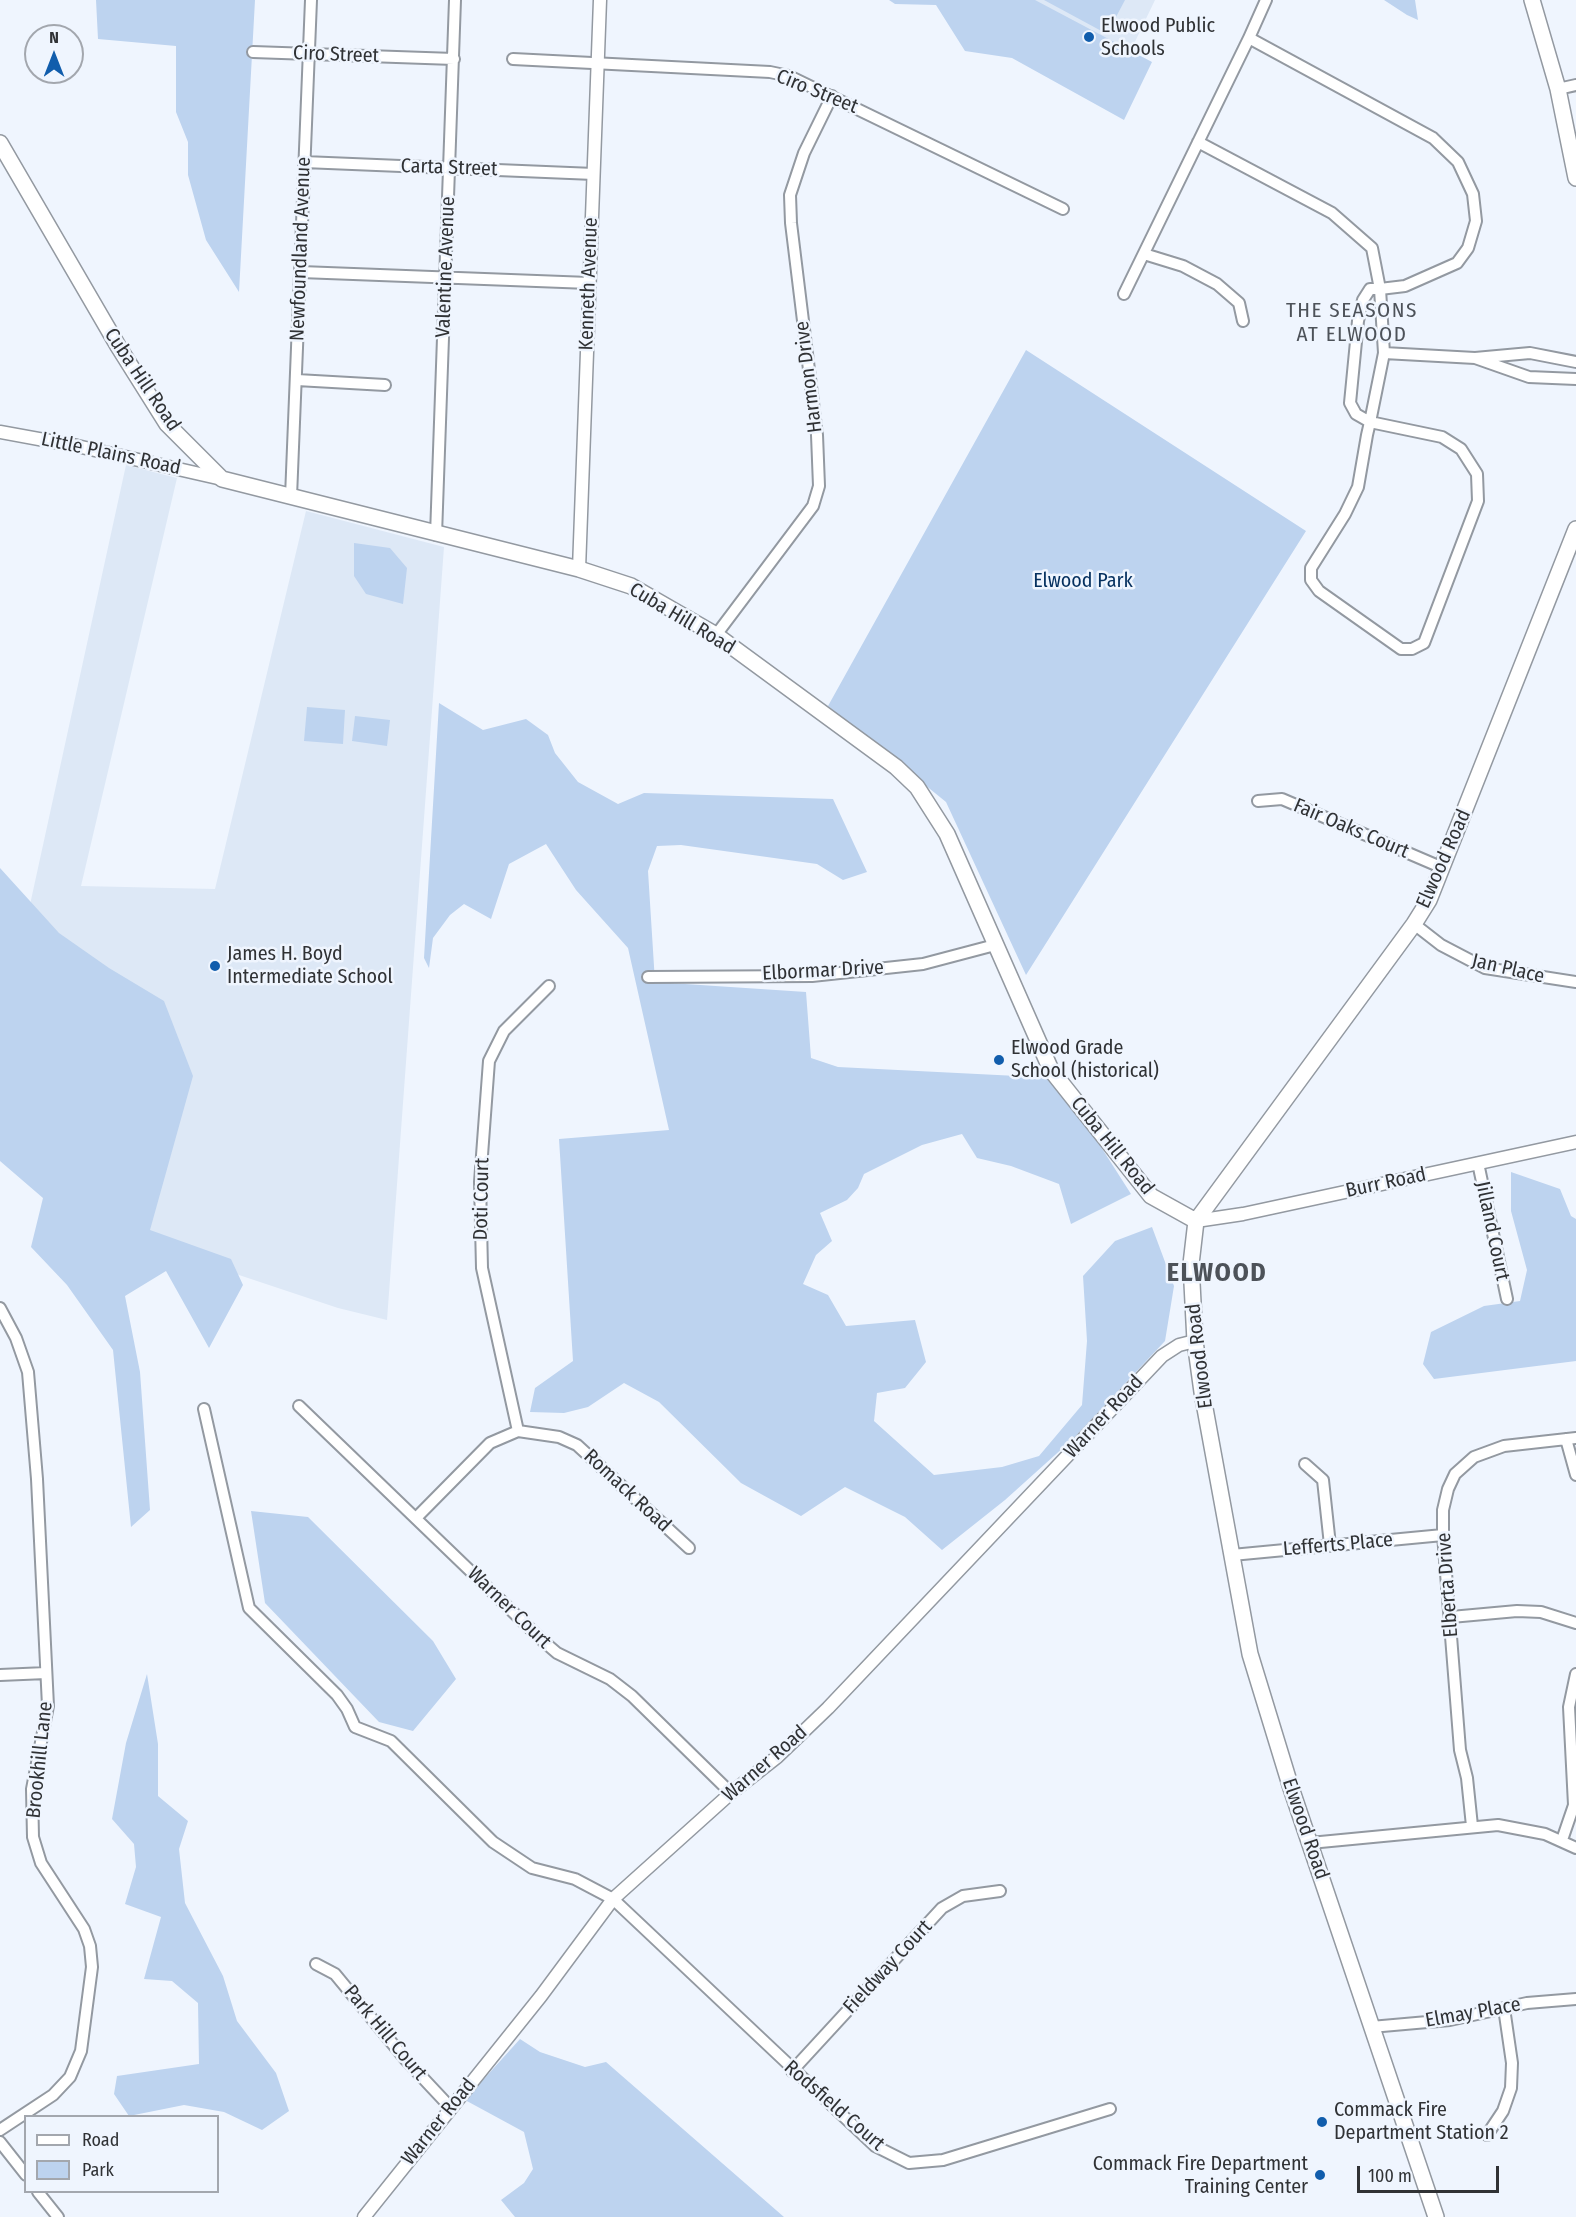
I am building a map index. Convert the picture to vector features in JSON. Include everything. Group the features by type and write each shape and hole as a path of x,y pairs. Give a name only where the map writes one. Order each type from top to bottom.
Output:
{"main road":[{"path":"1532,0 1558,89 1576,178"},
{"name":"Cuba Hill Road","path":"0,143 118,346 167,424 222,479 436,535 579,569 631,586 717,635 896,767 917,787 948,834 1051,1070 1151,1196 1196,1221"},
{"name":"Elwood Road","path":"1436,2217 1268,1718 1250,1654 1195,1341 1191,1264 1196,1221 1414,924 1443,868 1576,529"}],"street":[{"name":"Newfoundland Avenue","path":"291,497 311,0"},
{"name":"Valentine Avenue","path":"436,535 455,0"},
{"name":"Kenneth Avenue","path":"579,569 600,0"},
{"path":"1124,294 1266,0"},
{"path":"1198,142 1332,213 1372,248 1380,289 1384,353 1370,422 1358,487 1345,514 1311,568 1311,579 1319,591 1381,636 1401,649 1412,649 1424,643 1478,501 1477,474 1461,449 1442,437 1370,422 1356,414 1350,403 1358,321 1363,300 1370,289 1380,289 1405,286 1442,272 1457,263 1468,248 1476,221 1473,194 1458,162 1433,138 1249,38"},
{"name":"Ciro Street","path":"253,52 454,59"},
{"name":"Ciro Street","path":"513,60 770,72 789,76 1063,209"},
{"path":"1558,89 1576,85"},
{"name":"Harmon Drive","path":"717,635 813,506 819,486 817,435 791,223 790,195 804,153 832,96"},
{"name":"Carta Street","path":"304,162 594,174"},
{"path":"1144,254 1184,266 1216,284 1239,303 1243,321"},
{"path":"301,272 589,283"},
{"path":"1384,353 1475,358 1530,353 1576,362"},
{"path":"1475,358 1529,377 1576,379"},
{"path":"297,380 385,385"},
{"name":"Little Plains Road","path":"0,432 77,446 222,479"},
{"name":"Fair Oaks Court","path":"1258,801 1282,799 1443,868"},
{"name":"Jan Place","path":"1414,924 1456,954 1485,968 1576,982"},
{"name":"Elbormar Drive","path":"648,978 812,976 923,964 995,945"},
{"name":"Doti Court","path":"518,1431 482,1268 481,1171 489,1061 504,1031 549,986"},
{"name":"Burr Road","path":"1196,1221 1243,1214 1576,1142"},
{"name":"Jilland Court","path":"1478,1163 1507,1299"},
{"name":"Brookhill Lane","path":"0,1308 16,1338 28,1372 39,1511 48,1706 32,1789 33,1837 41,1863 84,1929 90,1946 91,1978 81,2051 70,2077 53,2095 0,2130"},
{"name":"Warner Road","path":"364,2217 541,1996 613,1899 731,1793 777,1757 828,1708 1162,1356 1179,1345 1195,1341"},
{"name":"Warner Court","path":"299,1406 543,1641 557,1653 610,1680 632,1696 731,1793"},
{"name":"Rodsfield Court","path":"204,1409 249,1608 337,1695 355,1727 391,1741 493,1842 532,1868 575,1879 613,1899 792,2071 875,2146 909,2163 943,2160 1110,2109"},
{"path":"416,1518 490,1443 518,1431"},
{"name":"Romack Road","path":"518,1431 559,1437 577,1445 689,1548"},
{"path":"1571,1439 1576,1475"},
{"name":"Elberta Drive","path":"1472,1826 1467,1778 1460,1750 1443,1535 1443,1510 1448,1489 1455,1474 1474,1457 1504,1446 1571,1439"},
{"path":"1305,1464 1323,1480 1330,1545"},
{"name":"Lefferts Place","path":"1232,1555 1443,1535"},
{"path":"1451,1617 1516,1611 1541,1612 1576,1623"},
{"path":"0,1675 46,1673"},
{"path":"1562,1840 1574,1805 1575,1768 1569,1707 1576,1674"},
{"path":"1310,1843 1498,1825 1524,1828 1562,1840 1576,1848"},
{"name":"Fieldway Court","path":"792,2071 942,1908 963,1896 1000,1891"},
{"name":"Park Hill Court","path":"316,1964 335,1974 406,2060 451,2108"},
{"name":"Elmay Place","path":"1371,2027 1450,2020 1504,2007 1576,1999"},
{"path":"1487,2135 1503,2111 1511,2088 1512,2063 1504,2007"},
{"path":"0,2142 24,2172"},
{"path":"39,2193 58,2217"}],"shaded area":[{"name":"Elwood Public Schools","path":"965,0 1155,0 1119,75"},
{"name":"James H. Boyd Intermediate School","path":"126,465 177,478 81,886 215,889 306,511 444,547 387,1320 338,1308 133,1236 0,1042"}],"green space":[{"path":"96,0 255,0 239,292 206,240 188,175 188,142 176,112 176,46 98,39"},
{"path":"889,0 1035,0 1152,62 1124,120 1012,58 965,51 936,5 895,4"},
{"path":"1044,0 1125,0 1107,34"},
{"path":"1384,0 1415,0 1418,20 1407,15"},
{"name":"Elwood Park","path":"1026,350 1306,531 1026,975 946,802 828,706"},
{"path":"354,543 390,548 407,568 403,604 366,594 354,576"},
{"path":"439,703 483,730 526,719 548,735 555,753 578,782 618,804 644,793 833,799 867,872 843,880 817,864 681,845 657,846 648,871 655,982 806,992 811,1058 838,1067 1057,1078 1131,1194 1071,1224 1059,1184 1011,1166 977,1158 962,1134 922,1145 864,1174 858,1188 847,1200 820,1213 832,1241 816,1255 803,1284 828,1295 846,1326 915,1320 926,1362 905,1388 877,1393 874,1421 934,1475 1002,1467 1039,1456 1082,1405 1087,1341 1083,1276 1115,1241 1152,1227 1174,1286 1165,1341 1075,1437 1005,1500 942,1550 905,1517 845,1487 801,1516 741,1483 659,1402 624,1383 588,1407 564,1413 530,1412 535,1388 573,1361 559,1139 669,1130 628,948 576,890 546,844 509,864 491,919 464,904 450,915 433,938 429,968 424,958"},
{"path":"307,707 345,710 343,744 304,741"},
{"path":"355,716 390,720 387,746 352,741"},
{"path":"0,868 59,933 109,968 164,1001 193,1076 150,1230 231,1259 243,1285 209,1348 166,1271 125,1296 140,1372 150,1510 131,1527 113,1350 67,1285 31,1247 43,1198 0,1161"},
{"path":"1511,1172 1560,1189 1571,1216 1576,1219 1576,1361 1434,1379 1423,1364 1431,1332 1484,1306 1520,1301 1527,1270 1511,1211"},
{"path":"251,1511 308,1517 433,1641 456,1679 413,1731 379,1722 265,1603"},
{"path":"147,1674 158,1744 158,1796 188,1821 179,1849 185,1903 223,1976 237,2021 276,2073 289,2111 262,2130 224,2112 184,2105 128,2115 114,2094 117,2076 199,2064 198,2003 172,1981 144,1979 161,1917 125,1904 136,1867 134,1844 112,1819 126,1743"},
{"path":"520,2039 540,2052 585,2067 606,2062 784,2217 515,2217 501,2200 524,2183 533,2169 524,2132 465,2100"}],"place":[{"name":"Elwood Public Schools","path":"1089,37"},
{"name":"James H. Boyd Intermediate School","path":"215,966"},
{"name":"Elwood Grade School (historical)","path":"999,1060"},
{"name":"Commack Fire Department Station 2","path":"1322,2122"},
{"name":"Commack Fire Department Training Center","path":"1320,2175"}],"district":[{"name":"THE SEASONS AT ELWOOD","path":"1352,323"},
{"name":"ELWOOD","path":"1217,1274"}]}
